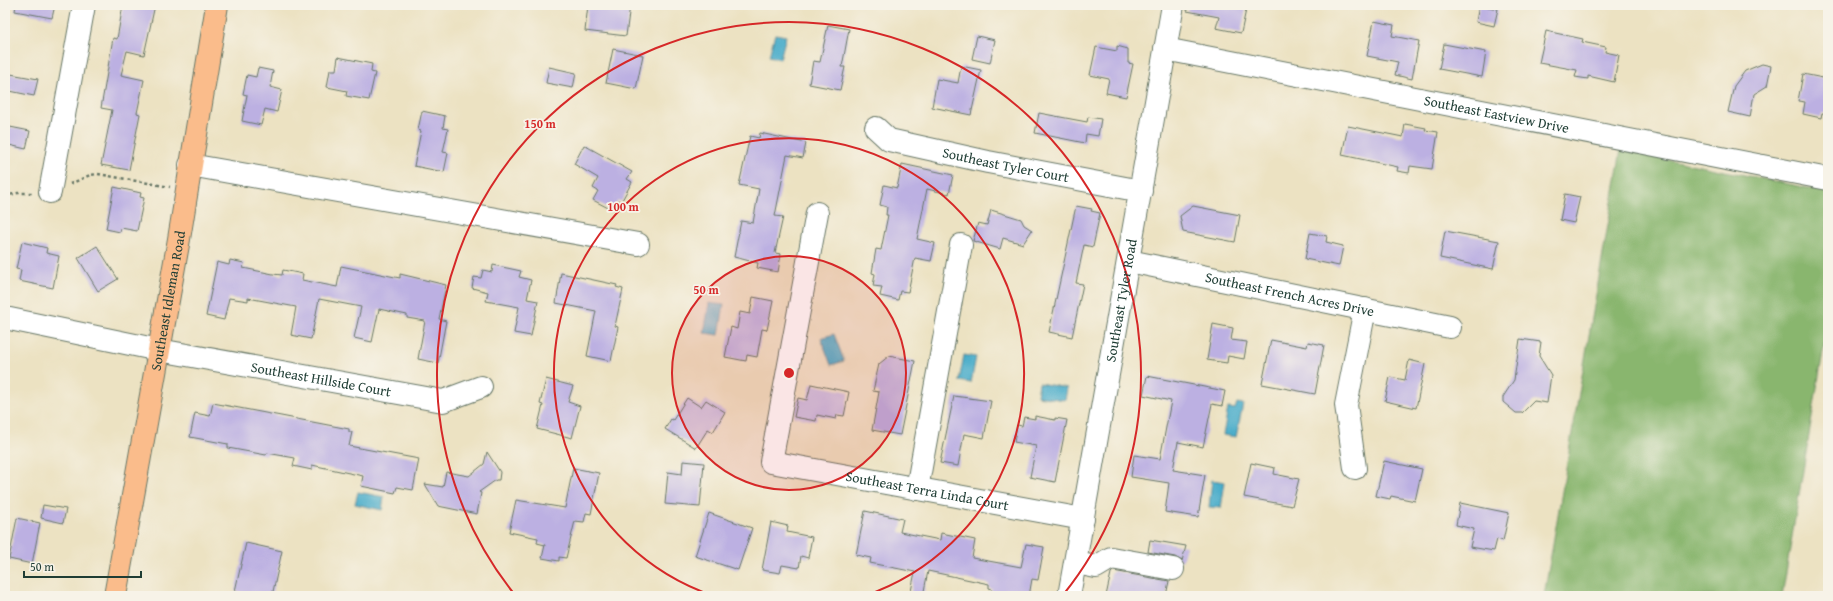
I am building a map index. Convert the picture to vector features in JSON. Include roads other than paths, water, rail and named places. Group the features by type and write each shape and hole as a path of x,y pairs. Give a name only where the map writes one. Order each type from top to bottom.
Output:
{"main road":[{"name":"Southeast Idleman Road","path":"115,596 218,5"}],"street":[{"path":"50,192 84,5"},
{"name":"Southeast Tyler Road","path":"1069,596 1173,5"},
{"name":"Southeast Eastview Drive","path":"1165,49 1828,179"},
{"name":"Southeast Tyler Court","path":"876,128 889,140 988,162 1141,191"},
{"path":"190,165 638,244"},
{"name":"Southeast Terra Linda Court","path":"817,213 771,462 1082,519"},
{"path":"917,489 961,245"},
{"name":"Southeast French Acres Drive","path":"1129,261 1450,327"},
{"path":"1355,468 1346,405 1365,309"},
{"name":"Southeast Hillside Court","path":"5,318 159,350 443,401 481,387"},
{"path":"1076,563 1096,567 1111,558 1173,569"}],"water":[{"path":"775,34 786,36 780,59 769,56"},
{"path":"709,303 724,305 719,335 704,333"},
{"path":"834,334 844,361 831,365 821,338"},
{"path":"964,355 976,357 971,383 959,381"},
{"path":"1039,383 1067,388 1065,400 1037,396"},
{"path":"1237,403 1243,404 1236,437 1223,435 1228,408 1235,409"},
{"path":"1212,480 1225,482 1221,508 1209,507"},
{"path":"358,492 384,497 382,510 355,504"}]}
